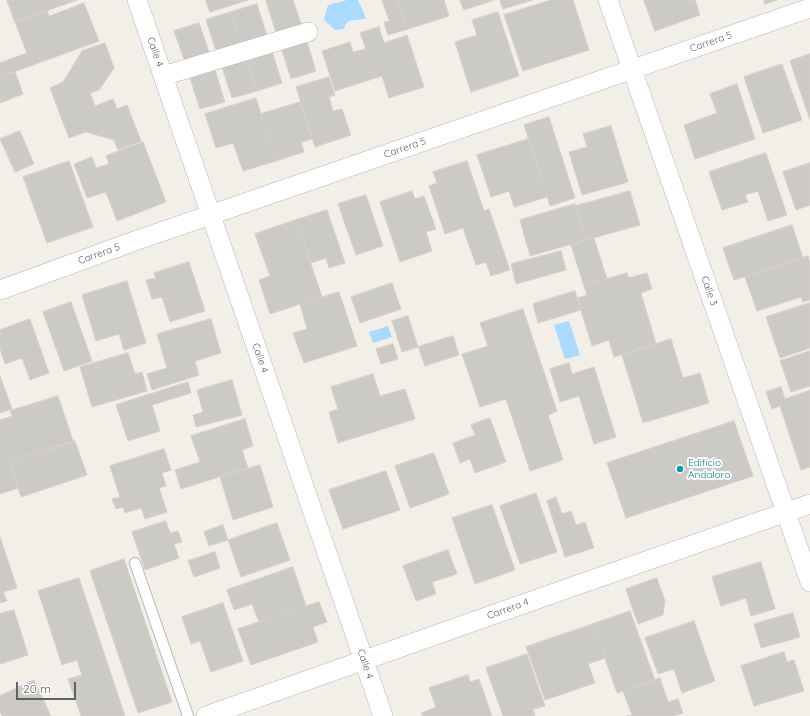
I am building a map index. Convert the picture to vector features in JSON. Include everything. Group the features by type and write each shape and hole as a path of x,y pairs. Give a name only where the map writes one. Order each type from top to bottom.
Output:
{"street":[{"name":"Calle 4","path":"137,0 383,716"},
{"name":"Calle 3","path":"608,0 810,582"},
{"name":"Carrera 5","path":"0,290 211,215 810,8"},
{"path":"164,76 308,32"},
{"name":"Carrera 4","path":"206,716 810,504"}],"lane":[{"path":"135,563 188,716"}],"water":[{"path":"347,0 358,0 366,18 347,22 344,29 335,30 324,20 328,5"},
{"path":"569,321 580,355 565,359 554,325"},
{"path":"388,326 392,337 373,343 369,332"}],"building":[{"path":"7,0 77,0 15,22"},
{"path":"206,0 248,0 210,12"},
{"path":"266,0 293,0 301,24 276,32"},
{"path":"382,0 398,0 408,29 388,35 384,22 389,21"},
{"path":"398,0 444,0 449,16 408,29"},
{"path":"460,0 494,0 464,10"},
{"path":"500,0 533,0 503,9"},
{"path":"551,0 573,0 589,50 523,71 504,15"},
{"path":"644,0 695,0 700,15 655,31"},
{"path":"764,0 777,0 765,4"},
{"path":"84,3 99,41 0,77 0,63 27,53 15,22 47,11 49,16"},
{"path":"257,4 267,36 242,43 231,12"},
{"path":"231,12 242,43 216,51 206,20"},
{"path":"498,12 519,76 471,92 455,42 477,35 472,20"},
{"path":"199,23 210,55 185,62 174,31"},
{"path":"379,27 384,43 407,35 424,87 389,98 382,76 335,91 322,51 350,42 353,52 366,49 360,33"},
{"path":"306,39 316,71 291,79 281,47"},
{"path":"105,43 114,68 99,90 90,93 95,106 113,99 117,109 127,105 141,141 118,150 114,140 86,132 69,138 50,88 63,82 82,51"},
{"path":"272,51 282,83 257,91 247,59"},
{"path":"810,54 810,120 790,61"},
{"path":"247,59 257,91 232,98 222,67"},
{"path":"782,64 802,120 763,133 744,77"},
{"path":"215,70 225,102 200,109 190,78"},
{"path":"15,72 23,94 0,103 0,77"},
{"path":"329,77 335,95 329,97 333,111 342,109 351,135 315,147 296,87"},
{"path":"737,84 755,139 695,159 684,125 717,113 710,94"},
{"path":"256,98 276,161 243,171 233,143 216,148 205,114"},
{"path":"300,102 312,139 301,142 304,152 276,161 261,114"},
{"path":"549,117 575,198 550,206 524,125"},
{"path":"611,126 628,182 582,195 569,152 587,147 583,134"},
{"path":"20,131 34,164 15,172 0,139"},
{"path":"528,139 547,197 514,207 509,191 491,197 477,155"},
{"path":"143,142 166,202 117,221 106,192 87,198 74,164 92,157 96,168 109,164 106,156"},
{"path":"766,153 787,215 768,221 758,191 745,195 748,202 722,210 709,172"},
{"path":"69,161 93,227 47,243 23,177"},
{"path":"467,161 484,211 489,209 510,270 491,276 486,262 476,265 463,228 445,234 429,186 437,183 433,172"},
{"path":"810,163 810,205 796,210 783,172"},
{"path":"412,191 415,199 424,196 436,229 426,232 432,251 400,262 380,202"},
{"path":"630,191 640,225 586,240 576,206"},
{"path":"366,195 383,246 356,255 338,204"},
{"path":"575,204 586,240 530,256 520,220"},
{"path":"327,210 345,263 329,268 326,258 311,263 296,220"},
{"path":"296,220 322,297 270,314 259,280 270,276 255,234"},
{"path":"792,225 803,258 734,280 723,248"},
{"path":"594,238 607,279 584,286 571,245"},
{"path":"561,251 566,270 516,284 511,264"},
{"path":"808,256 810,264 810,300 803,302 801,297 757,311 745,277"},
{"path":"189,262 205,311 170,322 162,297 152,299 146,280 156,278 154,273"},
{"path":"627,273 629,278 647,273 652,289 641,293 656,344 614,357 609,340 592,346 577,298 587,295 584,286"},
{"path":"127,281 146,343 124,350 119,334 96,341 82,295"},
{"path":"392,283 401,309 360,323 351,297"},
{"path":"575,291 581,310 538,323 533,304"},
{"path":"339,292 357,346 304,363 293,333 307,329 300,304"},
{"path":"71,302 92,361 64,371 43,312"},
{"path":"810,303 810,348 780,358 766,317"},
{"path":"523,309 557,411 548,415 563,460 530,471 506,399 480,407 462,354 488,346 480,323"},
{"path":"408,316 418,347 402,352 392,321"},
{"path":"30,319 49,373 30,380 22,358 5,364 0,348 0,330"},
{"path":"211,319 221,353 195,361 199,375 152,390 147,374 167,368 157,334"},
{"path":"453,336 459,355 425,366 418,347"},
{"path":"671,339 683,378 700,373 709,403 643,423 622,355"},
{"path":"393,344 398,359 381,364 376,349"},
{"path":"810,351 810,386 791,392 780,361"},
{"path":"128,353 135,374 142,372 147,391 92,407 80,367"},
{"path":"569,363 572,374 594,367 616,437 594,444 579,396 560,402 550,369"},
{"path":"373,374 380,396 405,389 415,419 338,443 329,412 338,409 331,387"},
{"path":"0,376 12,409 0,413"},
{"path":"232,380 242,415 196,427 193,415 203,412 197,390"},
{"path":"188,382 191,393 152,405 160,431 128,441 116,405"},
{"path":"781,387 785,399 810,390 810,467 801,470 780,406 772,409 766,392"},
{"path":"58,396 73,441 10,462 18,488 0,494 0,420 12,416 10,411"},
{"path":"490,418 506,462 475,473 470,459 460,463 453,443 475,435 471,425"},
{"path":"245,419 253,446 242,450 248,468 181,489 175,470 200,462 191,436"},
{"name":"Edificio Andaloro","path":"734,421 753,476 626,518 607,463"},
{"path":"75,441 87,475 21,497 10,462"},
{"path":"164,449 171,470 162,473 166,486 159,488 167,512 145,519 141,508 125,513 123,507 116,509 112,499 120,497 110,466"},
{"path":"434,453 449,494 410,508 395,466"},
{"path":"260,465 273,507 233,520 220,477"},
{"path":"386,471 400,510 343,529 329,490"},
{"path":"536,493 557,552 520,564 500,506"},
{"path":"556,497 562,514 571,511 576,525 585,522 594,548 565,557 547,501"},
{"path":"492,505 515,570 475,584 452,518"},
{"path":"166,521 170,533 178,531 182,542 174,544 179,558 145,570 132,532"},
{"path":"277,523 290,560 241,577 228,540"},
{"path":"223,525 228,540 209,546 204,532"},
{"path":"0,537 17,588 3,592 7,601 0,603"},
{"path":"448,550 457,574 432,582 436,594 416,601 403,566"},
{"path":"215,552 220,568 194,577 188,561"},
{"path":"124,559 172,702 138,713 90,571"},
{"path":"761,562 775,609 751,616 746,598 721,606 712,577"},
{"path":"293,567 306,606 259,622 252,604 234,610 227,590"},
{"path":"79,578 125,716 81,716 68,679 82,675 77,660 62,665 38,591"},
{"path":"657,578 665,601 663,615 638,624 626,589"},
{"path":"319,602 327,622 313,627 318,642 251,665 238,629"},
{"path":"223,603 243,661 211,672 200,641 191,644 182,617"},
{"path":"14,610 28,655 0,664 0,614"},
{"path":"630,611 655,680 617,693 593,624"},
{"path":"793,613 800,637 761,648 754,624"},
{"path":"694,621 715,681 682,693 674,669 658,674 645,638"},
{"path":"593,624 605,658 588,664 595,683 545,700 526,647"},
{"path":"784,652 787,662 794,660 804,691 754,706 741,666"},
{"path":"527,654 545,706 533,709 535,716 503,716 486,668"},
{"path":"468,675 470,682 479,679 492,716 423,716 421,713 436,707 429,688"},
{"path":"660,678 668,702 678,699 683,713 674,716 627,716 632,715 623,691"},
{"path":"34,680 51,716 2,716 0,711 0,696"}],"place":[{"name":"Edificio Andaloro","path":"680,469"}]}
